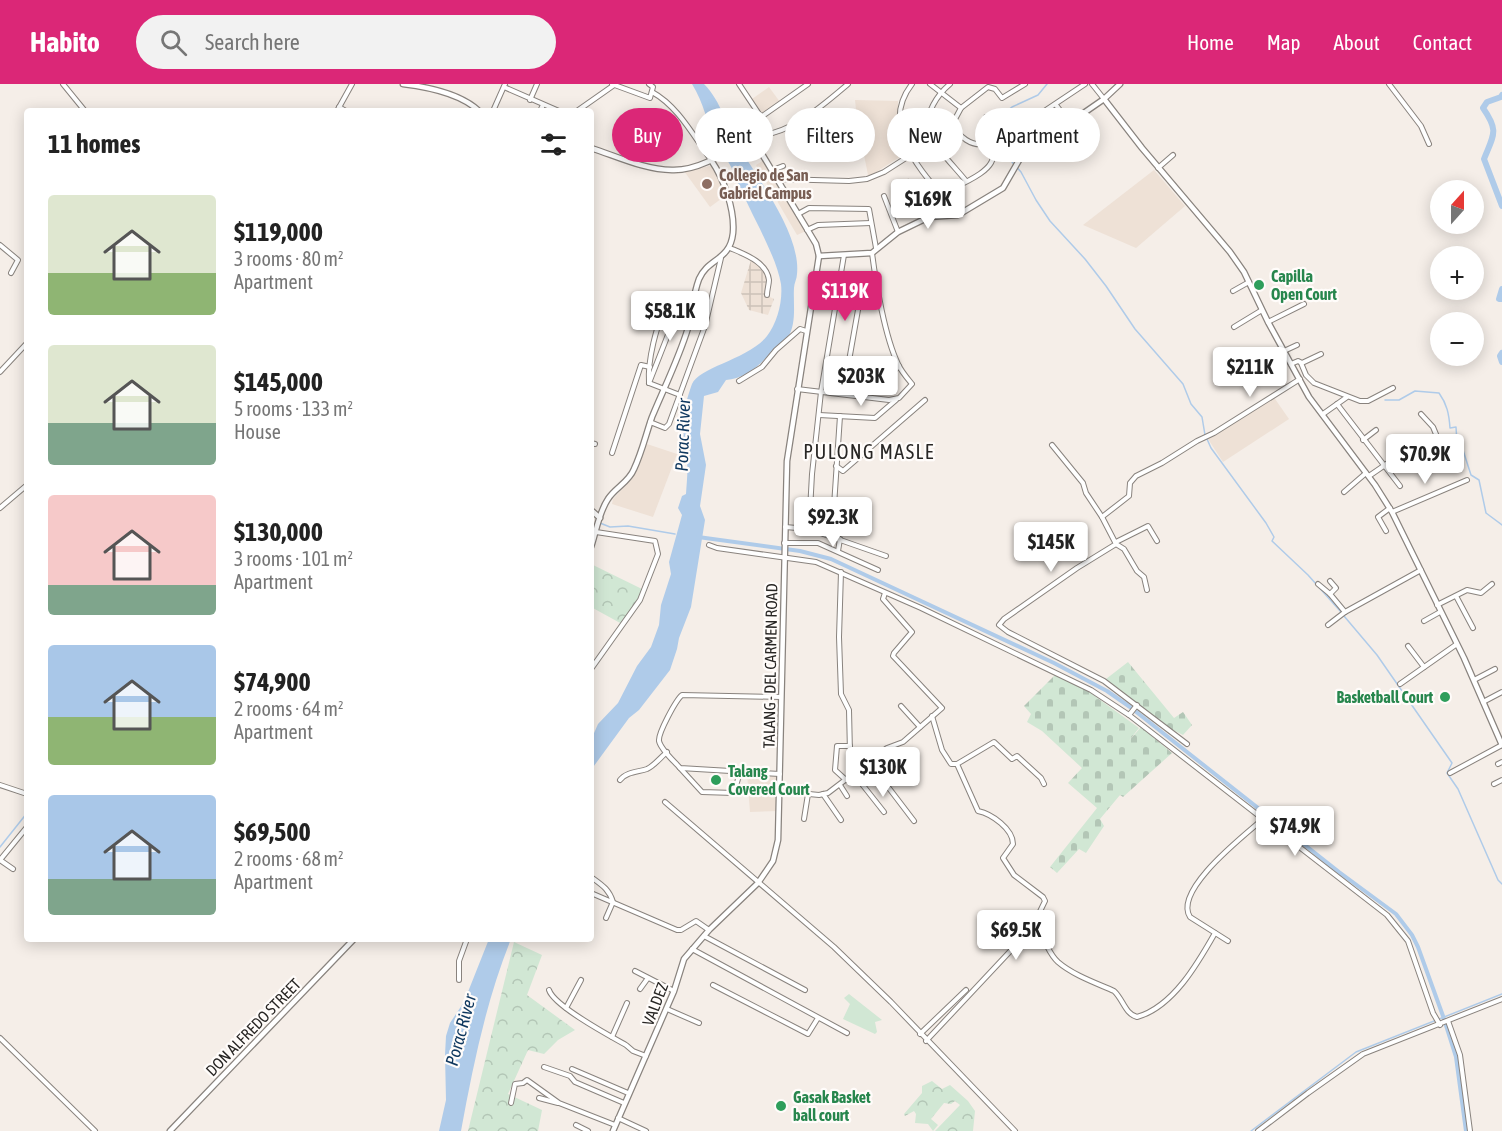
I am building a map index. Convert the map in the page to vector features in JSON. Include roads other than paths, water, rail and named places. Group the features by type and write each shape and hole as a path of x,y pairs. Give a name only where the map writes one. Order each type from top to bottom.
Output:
{"street":[{"path":"63,84 83,108"},
{"path":"339,108 352,84"},
{"path":"403,84 415,85 460,98 476,108"},
{"path":"530,100 537,84"},
{"path":"581,108 613,84 650,98 653,87 648,84"},
{"path":"739,84 755,108"},
{"path":"773,109 808,84"},
{"path":"773,133 799,121 848,84"},
{"path":"901,108 904,95 912,84"},
{"path":"930,84 961,108 988,87 995,89 1002,98 1025,84"},
{"path":"933,108 941,92 950,84"},
{"path":"1051,108 1085,84"},
{"path":"1092,84 1158,168 1230,252 1249,282 1268,322 1310,397 1368,474 1391,510 1474,680 1502,745 1449,772"},
{"path":"1090,108 1120,84"},
{"path":"1389,84 1421,126 1429,144"},
{"path":"494,108 505,86 530,100 551,108"},
{"path":"652,92 673,108 695,138"},
{"path":"594,149 662,170 685,169 705,162"},
{"path":"1158,168 1173,155"},
{"path":"594,538 598,520 606,502 634,471 650,422 687,329 703,273 730,248 733,220 728,199 712,162"},
{"path":"767,162 818,248 819,256 874,250 898,232 929,217 958,215 1004,188 1017,162"},
{"path":"778,179 849,181 867,179 884,172 898,162"},
{"path":"915,162 958,215"},
{"path":"951,162 966,182"},
{"path":"941,194 984,172 991,162"},
{"path":"772,170 783,166"},
{"path":"908,182 929,217"},
{"path":"884,196 898,232"},
{"path":"798,214 809,208 869,209 875,275 891,346 899,366 912,384 875,418 819,415"},
{"path":"807,230 818,225 871,223"},
{"path":"0,244 18,260 11,273"},
{"path":"730,248 760,264 769,279 766,295"},
{"path":"809,529 812,474 821,392 844,255"},
{"name":"TALANG - DEL CARMEN ROAD","path":"740,901 758,883 773,861 778,840 787,461 819,256"},
{"path":"650,422 667,428 705,326 721,258"},
{"path":"847,372 864,276 875,275"},
{"path":"1233,291 1249,282"},
{"path":"649,383 654,340 667,297 693,304"},
{"path":"649,383 671,327 678,300"},
{"path":"1268,322 1304,304"},
{"path":"1234,327 1262,310"},
{"path":"739,381 762,367 776,350 800,329 806,330"},
{"path":"1284,351 1298,345"},
{"path":"0,372 24,346"},
{"path":"1291,364 1298,361 1301,363 1321,354"},
{"path":"1301,363 1310,380 1364,402 1392,388"},
{"path":"612,453 642,365 650,367"},
{"path":"826,369 890,376 899,366"},
{"path":"1102,517 1130,496 1130,483 1136,476 1210,436 1300,378"},
{"path":"649,383 680,395"},
{"path":"797,389 889,400 898,398"},
{"path":"1323,414 1347,397"},
{"path":"836,466 843,471 925,400"},
{"path":"1337,404 1400,486"},
{"path":"1344,492 1404,452 1438,439 1433,427 1422,414"},
{"path":"832,537 840,416"},
{"path":"1364,440 1376,430"},
{"path":"1052,445 1083,483 1089,498 1116,543 1124,549 1137,571 1144,577 1147,590"},
{"path":"1386,531 1378,517 1467,480"},
{"path":"0,508 24,488"},
{"path":"1157,541 1148,526 1116,543 1004,619 999,625 1086,671 1187,744"},
{"path":"784,527 809,529 886,556"},
{"path":"594,665 640,600 658,554 655,541 597,530"},
{"path":"838,552 840,539"},
{"path":"784,545 818,543 878,570"},
{"path":"709,545 717,548 784,555 816,562 841,572 1061,675 1130,714 1369,900 1400,929 1408,942 1439,1023"},
{"path":"1328,625 1343,613 1421,570"},
{"path":"841,572 839,637 842,694 849,710 850,753 858,770"},
{"path":"1330,581 1336,588 1330,594"},
{"path":"1318,584 1330,594 1343,613"},
{"path":"1437,605 1467,590 1481,593 1492,584"},
{"path":"1472,590 1475,585"},
{"path":"779,791 823,794 840,785 887,748 903,742 942,708 893,656 912,632 883,599 885,593"},
{"path":"1456,596 1473,628"},
{"path":"1424,621 1440,612"},
{"path":"1400,684 1457,645"},
{"path":"1408,646 1424,668"},
{"path":"1474,680 1495,669"},
{"path":"1483,702 1502,692"},
{"path":"740,772 734,793 702,792 660,744 659,738 673,708 682,695 782,697"},
{"path":"901,706 920,726"},
{"path":"1130,714 1136,706"},
{"path":"932,716 946,758 951,764 957,764 994,742 1012,759 1017,756 1041,778 1044,784"},
{"path":"846,780 835,770 837,746 850,746"},
{"path":"620,780 623,776 636,770 649,768 667,752"},
{"path":"869,762 914,821"},
{"path":"926,1041 1032,928 1044,904 1044,899 1011,871 1003,858 1013,844 1011,835 994,819 978,811 957,764"},
{"path":"680,768 780,774"},
{"path":"854,774 884,812"},
{"path":"1494,784 1502,780"},
{"path":"0,784 24,793"},
{"path":"840,785 847,796"},
{"path":"804,819 808,794"},
{"path":"823,794 841,820"},
{"path":"665,802 834,947 891,1002 920,1035 1015,1131"},
{"path":"1228,940 1188,914 1190,896 1208,869 1263,819"},
{"path":"14,869 0,860 24,831"},
{"path":"594,879 609,890 613,902 606,918"},
{"path":"594,894 677,930 696,921 709,930"},
{"name":"VALDEZ","path":"614,1128 667,1009 682,964 691,949 740,901"},
{"path":"1032,928 1042,936 1060,964 1114,992 1129,1013 1137,1017 1156,1008 1182,984 1215,933"},
{"path":"704,936 805,990"},
{"name":"DON ALFREDO STREET","path":"170,1131 351,942"},
{"path":"459,980 459,961 466,942"},
{"path":"691,949 847,1033"},
{"path":"635,971 674,991"},
{"path":"640,989 648,978"},
{"path":"566,1008 582,980"},
{"path":"713,985 808,1034 818,1018"},
{"path":"549,990 551,996 566,1008 626,1045 633,1052 646,1056"},
{"path":"920,1035 966,990"},
{"path":"1258,1131 1363,1054 1502,999"},
{"path":"612,1037 627,1003"},
{"path":"667,1009 699,1023"},
{"path":"1448,1021 1459,1050 1470,1131"},
{"path":"0,1038 95,1131"},
{"path":"544,1067 570,1076 575,1082 624,1103"},
{"path":"572,1069 628,1093"},
{"path":"511,1103 515,1084 526,1080 559,1103"},
{"path":"539,1098 559,1103 614,1128"},
{"path":"618,1118 646,1131"},
{"path":"576,1125 588,1131"}],"water":[{"path":"692,84 704,84 720,108 704,108"},
{"path":"728,162 749,162 786,225 796,259 794,319 786,339 757,367 739,377 726,380 718,392 704,396 700,434 706,465 700,506 705,520 691,607 670,670 639,710 629,718 594,766 594,733 598,724 618,703 637,666 651,647 659,625 661,605 671,574 669,562 682,515 678,508 682,496 686,494 687,468 682,443 683,420 692,384 704,373 759,344 771,331 780,305 781,284 778,270"},
{"name":"Porac River","path":"488,942 510,942 487,1010 461,1131 439,1131 446,1100 446,1036 450,1023 464,1002"}],"waterway":[{"path":"1047,84 1038,95 1012,107 992,122 994,135 1021,172 1050,221 1085,259 1135,329 1183,384 1191,404 1202,417 1205,435"},
{"path":"1502,95 1487,102 1483,108 1493,128 1484,159 1502,206"},
{"path":"1502,289 1499,299 1502,299"},
{"path":"1502,353 1500,356 1502,362"},
{"path":"1385,400 1399,400 1415,391 1439,393 1447,409 1450,428 1456,427 1457,443 1462,447 1471,475 1479,480 1486,513 1502,525"},
{"path":"1207,439 1211,448 1266,523 1274,537 1272,541 1308,575 1341,612"},
{"path":"600,523 610,527 628,526 675,534"},
{"path":"698,537 800,551 831,559 1054,663 1107,691 1130,707 1339,872 1396,914 1418,947 1443,1016 1456,1057 1466,1131"},
{"path":"1344,616 1377,655 1452,763 1447,773 1458,789 1498,880 1502,884"},
{"path":"0,847 24,817"},
{"path":"1251,1131 1356,1052 1502,994"}],"place":[{"name":"Collegio de San Gabriel Campus","path":"707,184"},
{"name":"Capilla Open Court","path":"1259,285"},
{"name":"Basketball Court","path":"1445,697"},
{"name":"Talang Covered Court","path":"716,780"},
{"name":"Gasak Basket ball court","path":"781,1106"}],"district":[{"name":"PULONG MASLE","path":"869,452"}]}
